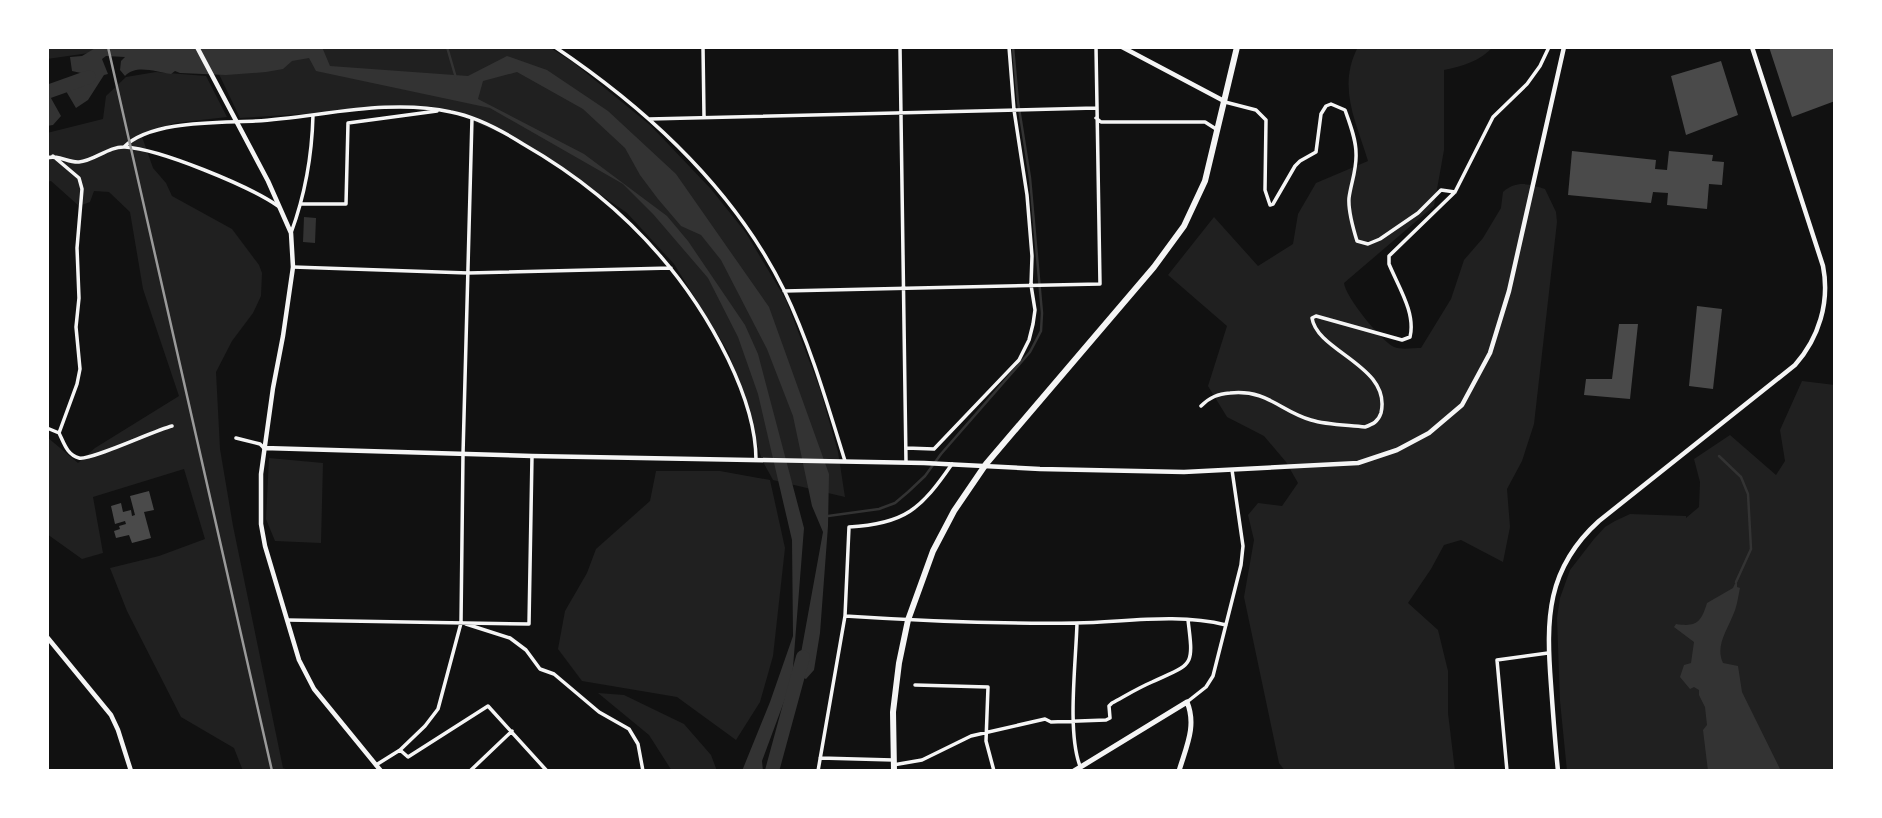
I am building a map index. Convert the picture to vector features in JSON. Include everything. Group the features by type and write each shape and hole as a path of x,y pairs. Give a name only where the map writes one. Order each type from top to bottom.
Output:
{"highway":[{"path":"893,765 892,712 899,663 908,620 933,551 954,511 986,464 1154,267 1184,226 1205,181 1237,47"}],"main road":[{"path":"1078,769 1187,702 1193,716 1179,771"}],"street":[{"path":"197,47 291,233 293,267 264,448 261,524 299,660 314,689 381,771"},
{"path":"555,47 649,119 728,202 762,249 807,344 842,461"},
{"path":"703,47 704,116"},
{"path":"900,47 906,462"},
{"path":"906,448 934,449 1019,360 1029,340 1035,310 1031,285 1032,256 1009,47"},
{"path":"784,291 1100,284 1096,47"},
{"path":"1122,47 1224,101 1256,110 1266,120 1265,190 1270,205 1295,166 1316,152 1321,114 1326,106 1331,104 1345,110 1356,151 1355,173 1349,199 1357,242 1368,244 1380,239 1418,213 1441,190 1455,192"},
{"path":"1201,406 1208,399 1221,394 1239,392 1257,394 1310,420 1365,427 1380,418 1382,408 1378,387 1362,367 1317,331 1312,318 1316,316 1402,340 1410,337 1412,329 1408,309 1389,264 1389,256 1455,192 1493,117 1527,84 1549,47"},
{"path":"236,438 260,444 264,448 986,464 1040,469 1184,472 1358,463 1397,450 1419,438 1462,405 1490,353 1509,291 1564,47"},
{"path":"1558,771 1548,626 1553,592 1566,560 1580,540 1606,515 1795,365 1809,346 1822,315 1826,285 1823,266 1752,47"},
{"path":"47,158 53,156 79,162 124,147 132,139 182,125 217,121 236,122 394,108 442,110 472,118 534,150 589,187 642,235 671,268 702,311 737,378 753,432 756,460"},
{"path":"649,119 1096,108"},
{"path":"302,204 346,204 348,123 442,110"},
{"path":"291,233 302,204 312,141 313,116"},
{"path":"376,765 400,750 425,726 441,702 461,623 472,118"},
{"path":"1096,118 1101,122 1205,122 1218,131"},
{"path":"124,147 194,167 261,194 279,207"},
{"path":"53,156 79,178 82,189 77,248 79,298 76,327 80,369 59,433"},
{"path":"293,267 468,273 671,268"},
{"path":"47,428 59,433 67,450 77,458 87,459 172,426"},
{"path":"287,620 529,625 531,456"},
{"path":"818,771 845,616 849,527 872,526 897,520 918,507 952,464"},
{"path":"1187,702 1206,687 1213,676 1241,565 1243,546 1232,470"},
{"path":"845,616 1077,623 1158,618 1226,625"},
{"path":"820,758 893,765 922,760 955,743 986,732 1045,719 1051,722 1106,720 1110,718 1109,706 1152,682 1182,670 1188,663 1192,650 1188,620"},
{"path":"461,623 510,638 526,650 540,668 554,674 599,712 629,729 638,744 643,771"},
{"path":"1077,623 1074,722 1078,769"},
{"path":"47,637 111,715 131,771"},
{"path":"1507,771 1497,660 1548,653"},
{"path":"915,685 988,687 986,741 995,771"},
{"path":"400,750 408,757 488,706 547,771"},
{"path":"470,771 512,731"}],"shaded area":[{"path":"47,47 131,47 47,59"},
{"path":"97,47 322,47 330,66 468,76 507,56 547,70 608,111 676,174 769,307 829,474 820,633 814,670 806,679 797,675 823,532 812,506 793,416 767,349 721,260 701,235 681,226 640,175 625,148 583,109 517,72 483,81 478,99 584,154 667,216 688,241 745,325 758,354 804,528 792,680 762,761 763,771 742,771 793,636 792,540 758,394 738,337 708,278 653,214 623,184 490,108 316,71 309,58 292,61 283,69 266,72 226,75 135,70 125,76 120,70 121,61 125,57 106,56 102,59 108,74 104,75 88,100 76,108 66,91 82,78 81,73 72,71 70,57 82,56"},
{"path":"206,47 549,47 574,63 650,125 711,189 746,233 786,300 820,389 838,452 845,497 773,480 762,460 729,353 674,264 627,213 523,143 452,112 430,106 240,118"},
{"path":"1358,47 1493,47 1471,62 1444,70 1444,150 1434,206 1344,283 1357,307 1388,343 1400,348 1421,348 1451,299 1464,260 1483,238 1501,208 1503,192 1508,188 1518,184 1545,189 1556,212 1534,424 1522,461 1507,489 1510,527 1503,562 1461,540 1444,545 1408,603 1438,630 1448,671 1448,713 1455,771 1285,771 1279,763 1244,597 1254,540 1248,515 1258,503 1282,506 1298,483 1286,462 1264,436 1227,417 1208,386 1227,326 1168,275 1214,217 1258,266 1293,244 1298,214 1316,183 1368,161 1354,118 1349,90 1349,76"},
{"path":"156,72 206,76 227,117 175,123 141,134 153,168 166,183 172,196 232,229 262,273 261,296 216,372 220,449 233,526 283,768 292,771 243,771 234,748 181,717 127,611 110,568 159,556 205,539 184,469 93,497 103,553 82,559 47,534 47,437 78,463 95,448 179,396 143,289 130,212 109,192 94,191 90,202 79,206 51,181 47,182 47,133 103,119 106,96 126,77"},
{"path":"47,91 61,116 53,125 47,126"},
{"path":"304,217 316,218 315,243 303,242"},
{"path":"1802,381 1835,385 1835,771 1567,771 1560,701 1557,618 1560,598 1570,570 1605,527 1630,514 1686,518 1699,507 1700,482 1694,459 1730,435 1776,475 1785,461 1780,430"},
{"path":"269,458 323,463 321,543 275,541 266,519"},
{"path":"656,471 720,471 770,480 785,548 773,656 760,702 736,740 677,697 582,681 558,649 565,611 587,573 596,549 650,501"},
{"path":"1737,579 1737,587 1740,588 1723,639 1721,657 1723,663 1738,666 1742,692 1781,771 1708,771 1703,730 1707,725 1705,707 1699,690 1694,687 1690,689 1680,677 1684,665 1691,663 1694,642 1674,627 1676,624 1688,625 1697,622 1707,603 1733,588"},
{"path":"598,693 624,695 684,724 711,755 717,771 672,771 649,735"}],"building":[{"path":"1769,47 1835,47 1835,101 1792,117"},
{"path":"1721,61 1738,115 1686,135 1671,76"},
{"path":"1572,151 1656,160 1655,169 1667,170 1669,151 1713,155 1712,161 1724,162 1722,185 1709,184 1707,209 1667,205 1668,193 1653,192 1651,203 1568,195"},
{"path":"1697,306 1722,309 1713,389 1689,386"},
{"path":"1619,324 1638,324 1630,399 1584,395 1586,379 1612,379"},
{"path":"149,491 154,510 144,512 151,538 132,543 129,535 116,538 114,531 126,524 125,521 115,524 111,506 121,503 123,512 131,510 132,516 135,515 130,496"}],"waterway":[{"path":"447,47 456,78"},
{"path":"828,516 879,509 895,503 908,492 925,476 1030,352 1041,331 1042,313 1030,178 1018,102 1013,47"},
{"path":"47,92 89,77"},
{"path":"1719,456 1741,477 1748,494 1751,549 1736,582"},
{"path":"772,771 803,657"}],"railway":[{"path":"108,47 272,771"}]}
